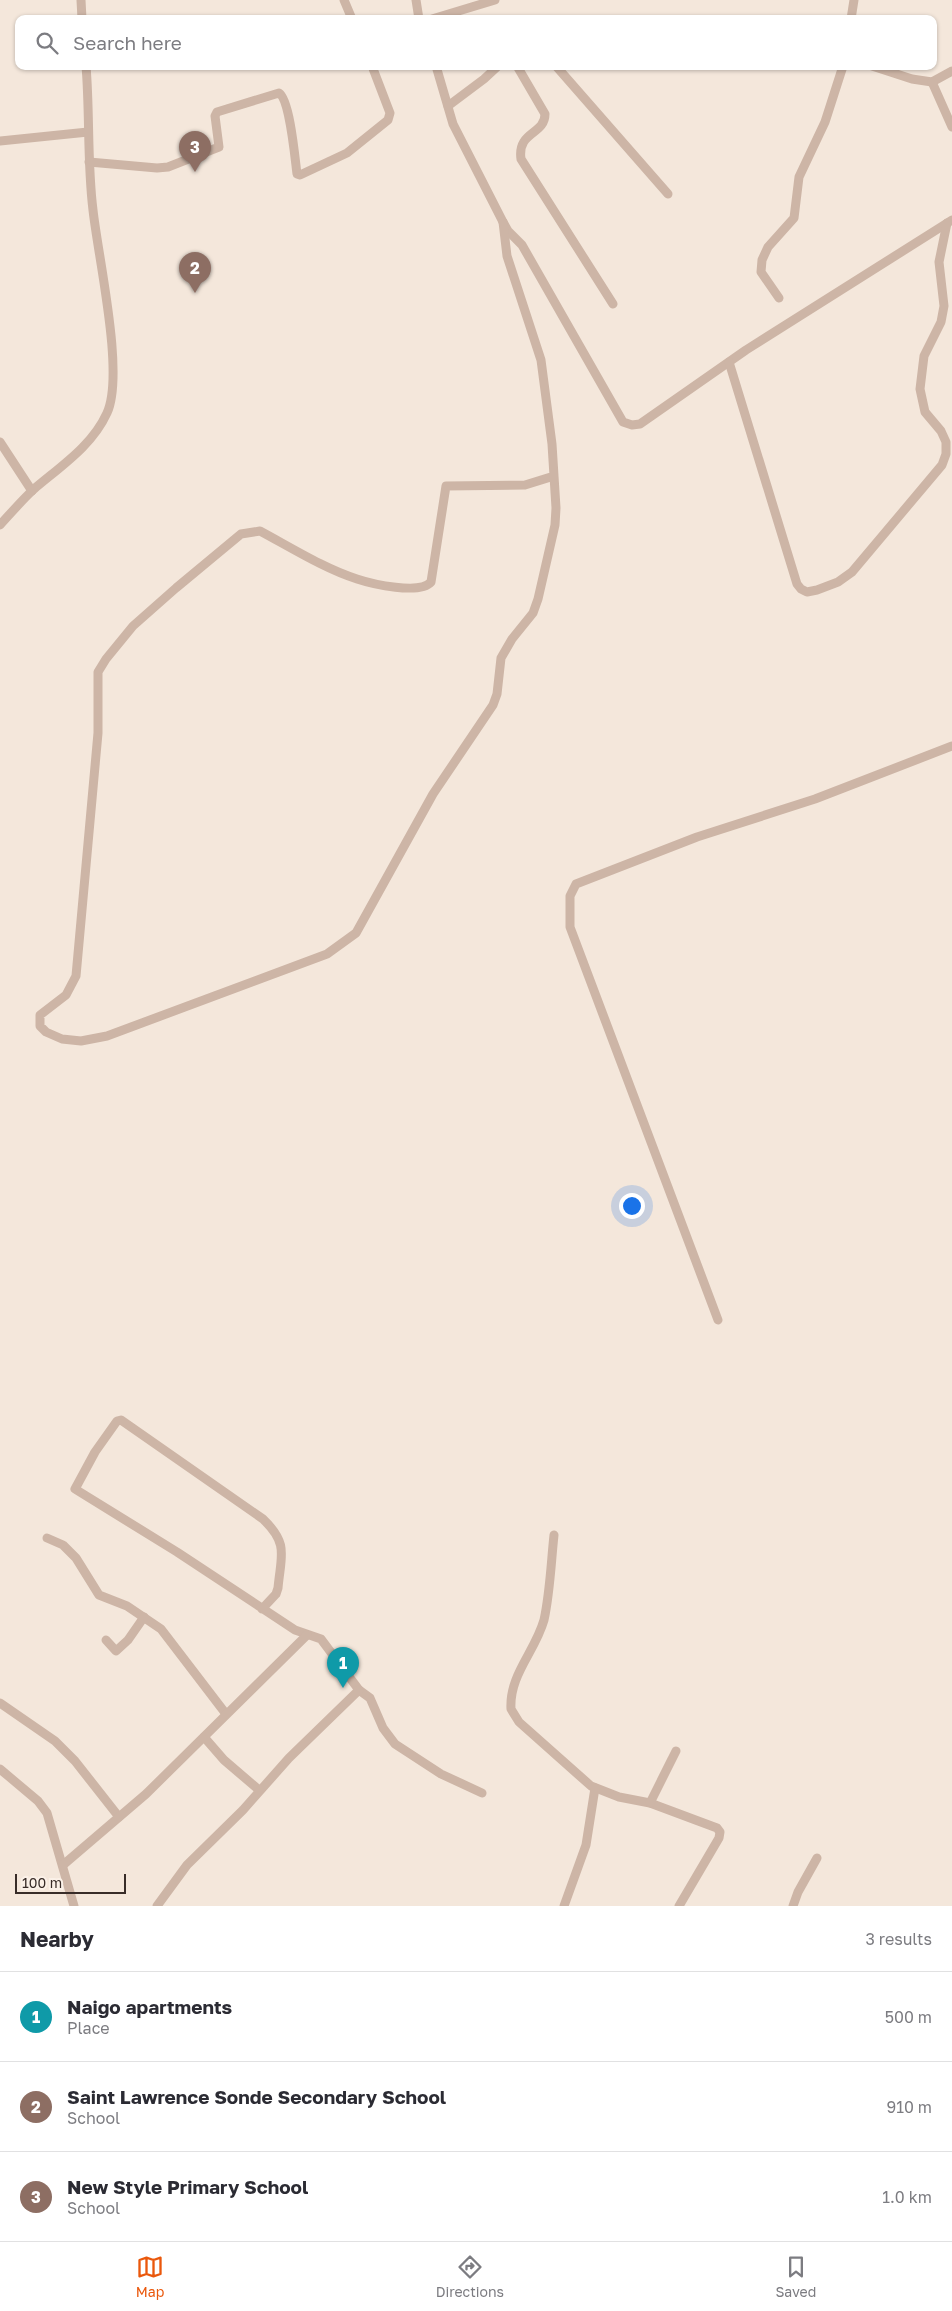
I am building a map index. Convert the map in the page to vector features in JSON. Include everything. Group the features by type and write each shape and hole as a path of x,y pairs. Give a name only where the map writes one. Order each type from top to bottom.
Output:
{"street":[{"path":"81,0 82,15"},
{"path":"344,0 350,15"},
{"path":"416,0 418,15"},
{"path":"445,15 495,0"},
{"path":"852,15 854,0"},
{"path":"0,525 32,491 77,454 98,430 108,413 112,400 109,323 93,210 89,162 86,70"},
{"path":"89,162 157,168 177,165 219,147 215,116 218,112 279,93 283,97 297,174 300,175 347,153 388,120 390,114 374,70"},
{"path":"437,70 453,124 503,222 508,231 522,244 566,325 623,422 627,424 640,424 728,362 949,221"},
{"path":"448,106 484,80 494,70"},
{"path":"519,70 546,114 544,122 521,144 521,160 612,304"},
{"path":"560,70 668,194"},
{"path":"779,298 762,272 762,260 771,243 794,218 800,177 825,122 843,70"},
{"path":"884,70 912,79 932,82 952,71"},
{"path":"932,82 952,127"},
{"path":"0,141 88,132"},
{"path":"728,362 798,584 801,589 807,592 838,582 852,572 872,550 935,474 946,454 946,442 941,431 925,412 920,389 924,356 941,322 944,306 939,262 949,221"},
{"path":"503,222 507,256 541,360 554,476 556,525 533,613 512,639 501,658 493,705 429,800 356,933 327,954 122,1031 94,1038 72,1040 54,1036 40,1026 40,1015 66,995 76,976 98,733 98,672 106,659 133,626 240,534 248,532 260,531 357,579 395,587 421,588 431,582 446,486 525,484 554,476"},
{"path":"0,442 32,491"},
{"path":"718,1320 570,927 570,896 576,884 697,837 815,799 952,746"},
{"path":"262,1609 278,1588 282,1543 276,1533 263,1519 163,1451 132,1426 121,1420 117,1421 95,1452 75,1489 177,1552 262,1609 295,1630 321,1639 359,1690 371,1700 383,1728 395,1744 441,1774 482,1793"},
{"path":"554,1535 544,1619 536,1644 516,1674 510,1709 519,1722 595,1788 619,1797 650,1803 717,1828 720,1832 706,1862 679,1906"},
{"path":"47,1538 62,1545 76,1558 99,1595 116,1600 154,1622 169,1638 226,1714"},
{"path":"106,1640 116,1651 128,1640 144,1617"},
{"path":"63,1865 119,1818 307,1635"},
{"path":"157,1906 188,1865 243,1810 259,1790 359,1690"},
{"path":"0,1703 55,1741 75,1761 119,1818"},
{"path":"204,1737 224,1760 259,1790"},
{"path":"650,1803 676,1751"},
{"path":"0,1768 38,1801 47,1813 74,1906"},
{"path":"564,1906 586,1844 595,1788"},
{"path":"793,1906 798,1892 817,1858"}],"place":[{"name":"New Style Primary School","path":"195,172"},
{"name":"Saint Lawrence Sonde Secondary School","path":"195,293"},
{"name":"Naigo apartments","path":"343,1688"}]}
